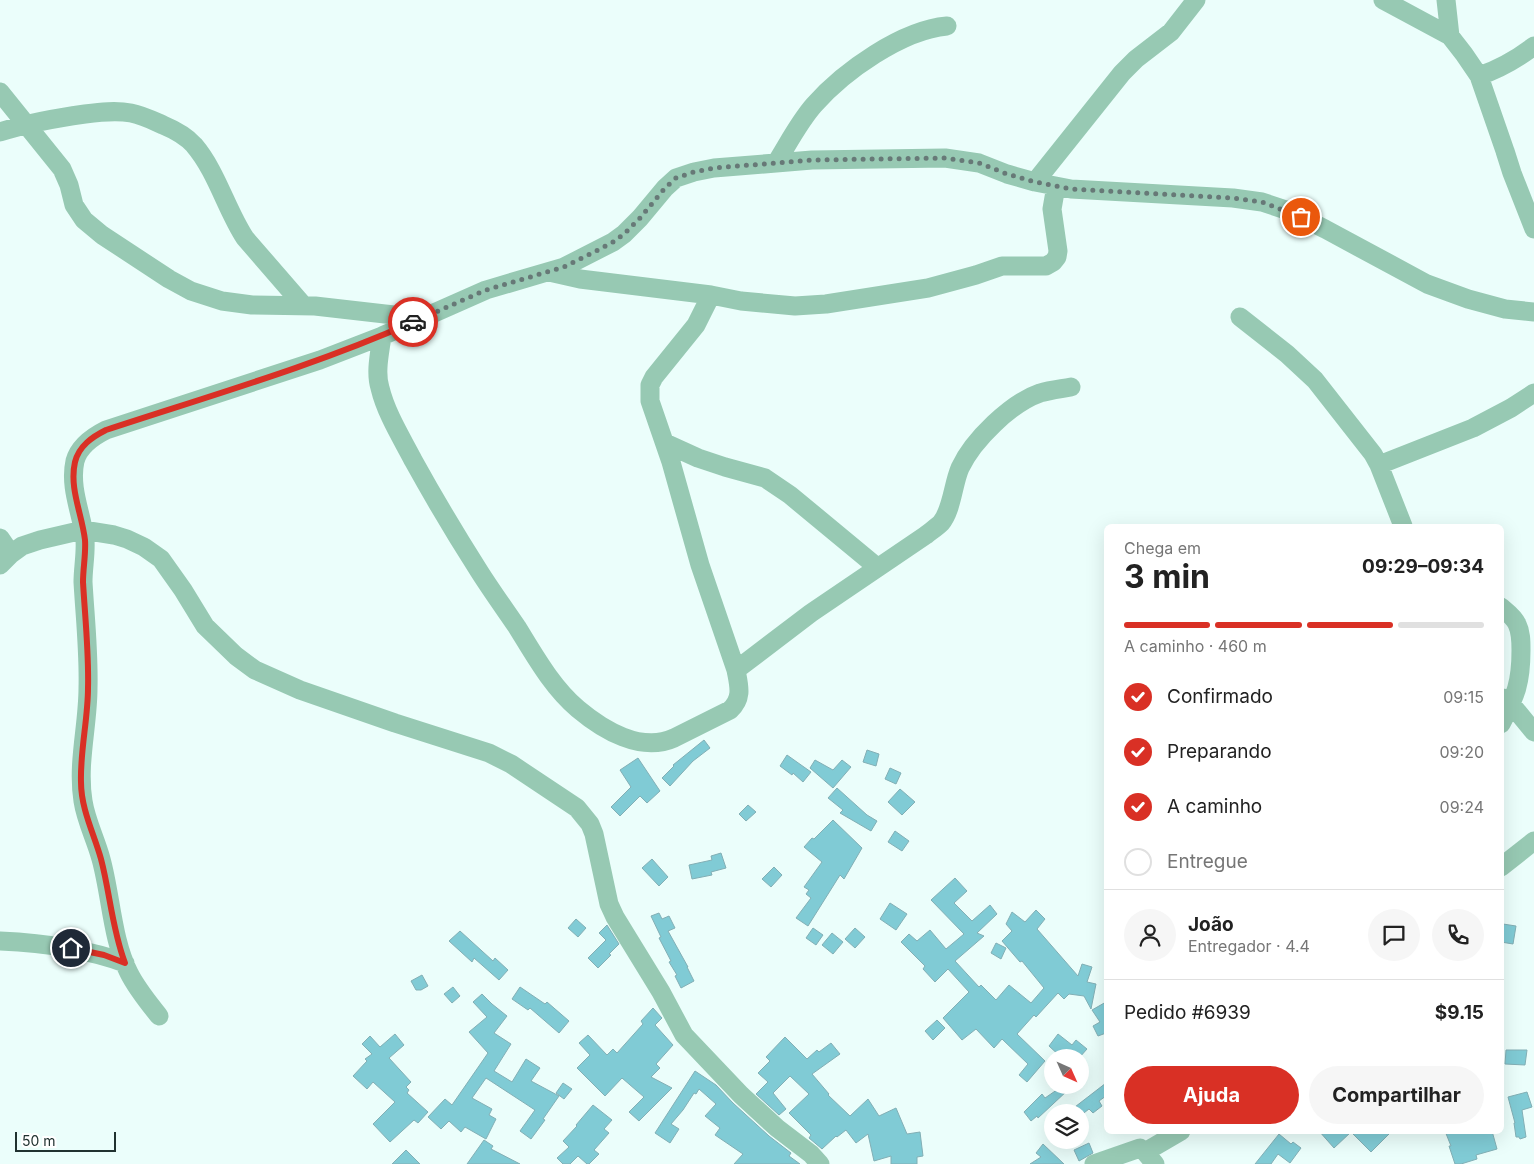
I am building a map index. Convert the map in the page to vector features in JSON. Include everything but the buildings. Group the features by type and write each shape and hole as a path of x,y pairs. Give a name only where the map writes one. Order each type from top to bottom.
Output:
{"street":[{"path":"1035,182 1122,73 1136,59 1172,32 1196,0"},
{"path":"1383,0 1450,36 1478,76 1506,151 1512,174 1534,229"},
{"path":"1446,0 1450,36"},
{"path":"776,163 814,106 850,72 898,41 935,27 947,26"},
{"path":"1478,76 1517,58 1534,46"},
{"path":"0,92 62,169 74,205 84,220 102,235 190,291 222,301 252,305 303,305 421,318"},
{"path":"0,132 26,124 108,111 130,112 179,132 194,145 203,157 245,238 303,305"},
{"path":"159,1016 128,972 119,948 101,860 83,804 80,783 88,688 83,579 85,540 74,490 73,474 81,449 90,438 106,430 275,375 382,336 486,290 564,267 613,242 640,218 676,178 714,168 812,160 945,158 979,163 1035,182 1071,189 1233,198 1262,202 1289,211 1325,228 1427,284 1468,299 1505,309 1534,312"},
{"path":"547,272 580,280 795,306 826,304 944,285 1002,266 1046,266 1053,262 1057,257 1058,250 1052,209 1056,186"},
{"path":"382,336 379,386 397,429 430,491 479,572 550,678 576,708 598,725 620,736 654,744 666,742 730,710 736,704 739,688 736,670 700,565 665,443 650,400 650,385 696,325 711,296"},
{"path":"1240,317 1287,354 1315,380 1373,454 1402,524"},
{"path":"736,670 811,613 926,535 941,522 947,512 961,467 967,456 988,431 1017,404 1051,390 1071,387"},
{"path":"1379,465 1473,428 1511,408 1534,393"},
{"path":"665,443 698,458 765,478 790,495 877,567"},
{"path":"0,538 6,559 22,546 82,530 127,538 153,552 183,590 205,626 236,656 255,670 300,690 402,726 489,753 511,764 577,808 590,824 594,834 609,904 615,917 661,992 684,1035 748,1101 777,1128 811,1154 820,1164"},
{"path":"1504,609 1517,623 1520,634 1520,680 1506,701 1534,732"},
{"path":"1504,865 1534,841"},
{"path":"0,941 71,948 104,955 125,963"},
{"path":"1094,1164 1140,1148 1150,1158 1178,1134"}],"way so far":[{"path":"413,322 486,290 564,267 598,250 624,234 676,178 714,168 812,160 945,158 979,163 1035,182 1071,189 1233,198 1262,202 1301,217"}],"route":[{"path":"71,948 104,955 125,963 119,948 101,860 83,804 80,783 88,688 83,579 85,540 74,490 73,474 81,449 90,438 106,430 320,360 413,322"}]}
